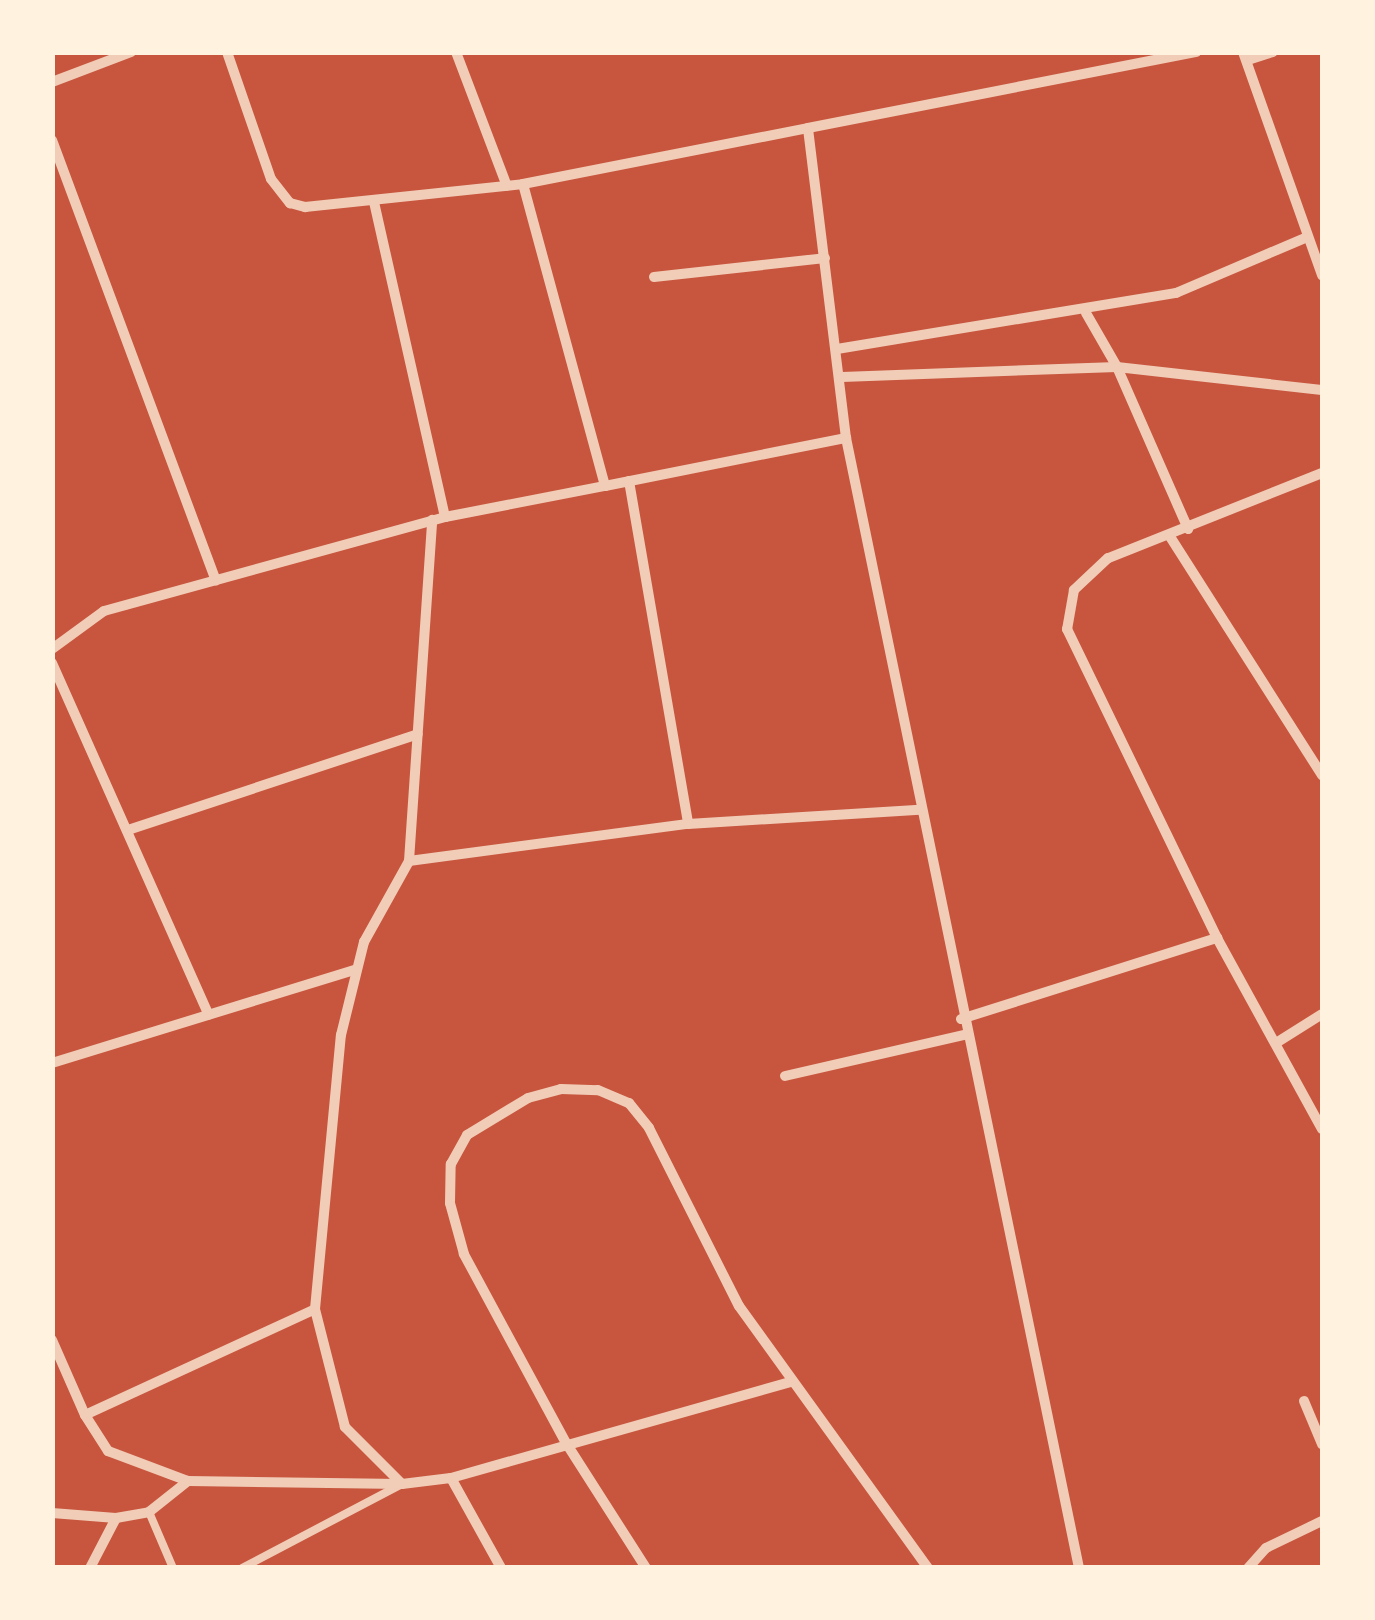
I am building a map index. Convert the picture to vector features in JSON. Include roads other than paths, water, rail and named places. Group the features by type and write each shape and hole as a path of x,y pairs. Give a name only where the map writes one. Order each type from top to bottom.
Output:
{"street":[{"path":"52,82 130,52"},
{"path":"227,52 281,194 305,207 523,184 1197,52"},
{"path":"456,52 508,186"},
{"path":"1273,52 1247,56 1305,238 1322,275"},
{"path":"808,128 842,376 846,438 964,1035 1079,1568"},
{"path":"52,140 216,580"},
{"path":"523,184 606,486"},
{"path":"374,202 445,517"},
{"path":"837,349 1086,312 1176,293 1305,238"},
{"path":"654,277 825,258"},
{"path":"1086,312 1118,366 1188,529"},
{"path":"842,376 1118,366 1322,390"},
{"path":"52,649 104,611 432,520 846,438"},
{"path":"1322,473 1089,572 1074,590 1067,630 1217,938 1322,1129"},
{"path":"628,481 688,824"},
{"path":"402,1484 345,1427 316,1309 329,1133 355,970 388,889 409,861 432,520"},
{"path":"1169,535 1322,775"},
{"path":"52,663 209,1015"},
{"path":"128,830 418,734"},
{"path":"409,861 688,824 920,810"},
{"path":"961,1019 1217,938"},
{"path":"52,1063 355,970"},
{"path":"1276,1043 1322,1014"},
{"path":"784,1076 964,1035"},
{"path":"646,1568 566,1443 464,1254 450,1203 451,1164 467,1135 528,1098 580,1090 629,1103 649,1128 739,1306 928,1568"},
{"path":"85,1415 316,1309"},
{"path":"52,1340 85,1415 108,1450 188,1481 402,1484 450,1478 793,1381"},
{"path":"1304,1401 1322,1444"},
{"path":"450,1478 501,1568"},
{"path":"52,1513 116,1518 149,1512 188,1481"},
{"path":"90,1568 116,1518"},
{"path":"1248,1568 1266,1548 1322,1521"}],"lane":[{"path":"242,1568 402,1484"},
{"path":"149,1512 173,1568"}]}
